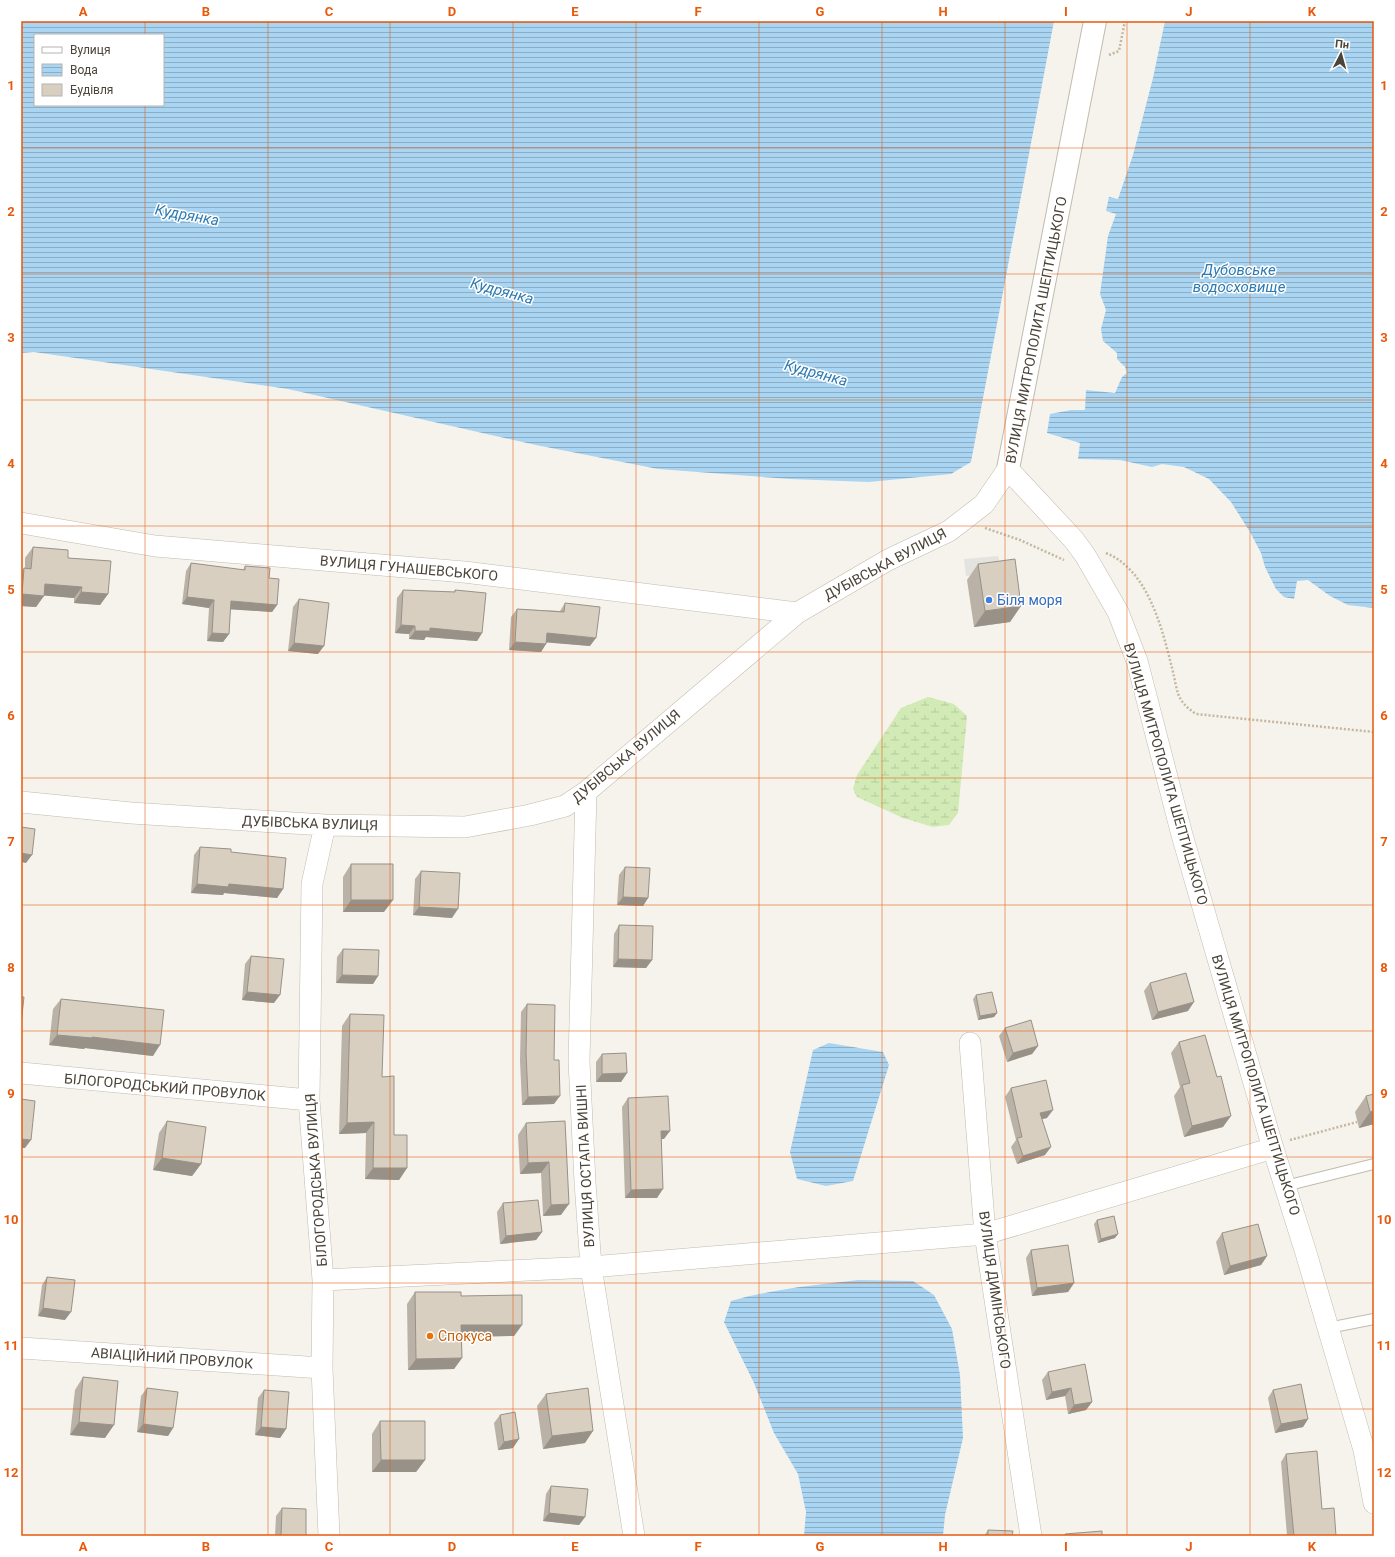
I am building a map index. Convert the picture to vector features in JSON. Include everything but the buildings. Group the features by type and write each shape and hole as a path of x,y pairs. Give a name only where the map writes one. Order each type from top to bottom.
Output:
{"street":[{"name":"ВУЛИЦЯ МИТРОПОЛИТА ШЕПТИЦЬКОГО","path":"1095,21 1008,469 1074,540 1085,555 1118,612 1137,661 1182,835 1272,1147 1364,1450 1374,1503"},
{"name":"ДУБІВСЬКА ВУЛИЦЯ","path":"21,802 131,813 325,825 465,827 530,815 565,806 586,792 797,613 888,560 949,531 984,504 1008,469"},
{"name":"ВУЛИЦЯ ГУНАШЕВСЬКОГО","path":"21,523 155,546 464,572 797,613"},
{"name":"ВУЛИЦЯ ОСТАПА ВИШНІ","path":"586,792 579,1061 585,1182 591,1267 634,1536"},
{"name":"БІЛОГОРОДСЬКА ВУЛИЦЯ","path":"325,825 312,884 309,1100 323,1280 322,1368 330,1536"},
{"name":"ВУЛИЦЯ ДИМІНСЬКОГО","path":"970,1043 985,1234 1031,1536"},
{"name":"БІЛОГОРОДСЬКИЙ ПРОВУЛОК","path":"21,1073 309,1100"},
{"path":"323,1280 591,1267 985,1234 1272,1147"},
{"name":"АВІАЦІЙНИЙ ПРОВУЛОК","path":"21,1348 322,1368"}],"lane":[{"path":"1285,1186 1374,1164"},
{"path":"1328,1328 1374,1319"}],"path":[{"path":"982,528 1020,540 1065,561"},
{"path":"1074,540 1114,556 1134,574 1148,594 1160,626 1179,698 1185,707 1196,714 1374,732"},
{"path":"1272,1147 1357,1122"}],"green space":[{"path":"928,697 954,704 967,716 958,813 949,825 933,827 903,818 857,797 853,789 857,775 901,708"}],"shaded area":[{"path":"998,556 1002,572 966,576 964,559"}],"water":[{"name":"Кудрянка","path":"21,21 1054,21 971,462 951,474 869,482 790,479 658,469 536,445 288,389 34,352 21,353"},
{"name":"Дубовське водосховище","path":"1165,21 1374,21 1374,608 1348,605 1330,596 1308,580 1297,581 1294,599 1284,597 1276,589 1265,567 1261,553 1231,502 1209,479 1184,467 1162,464 1152,467 1120,460 1078,459 1080,443 1047,433 1050,414 1071,410 1085,410 1086,390 1115,393 1122,377 1127,373 1125,367 1117,359 1117,353 1103,341 1101,329 1106,310 1100,294 1108,236 1116,214 1106,211 1109,197 1118,199 1133,155 1153,78"},
{"path":"829,1043 883,1052 889,1065 853,1181 826,1186 797,1179 790,1152 813,1050"},
{"path":"858,1280 913,1281 934,1295 952,1329 960,1375 963,1438 945,1515 943,1536 804,1536 806,1512 798,1474 774,1433 754,1383 724,1322 731,1301 778,1290"}],"place":[{"name":"Біля моря","path":"989,600"},
{"name":"Спокуса","path":"430,1336"}]}
